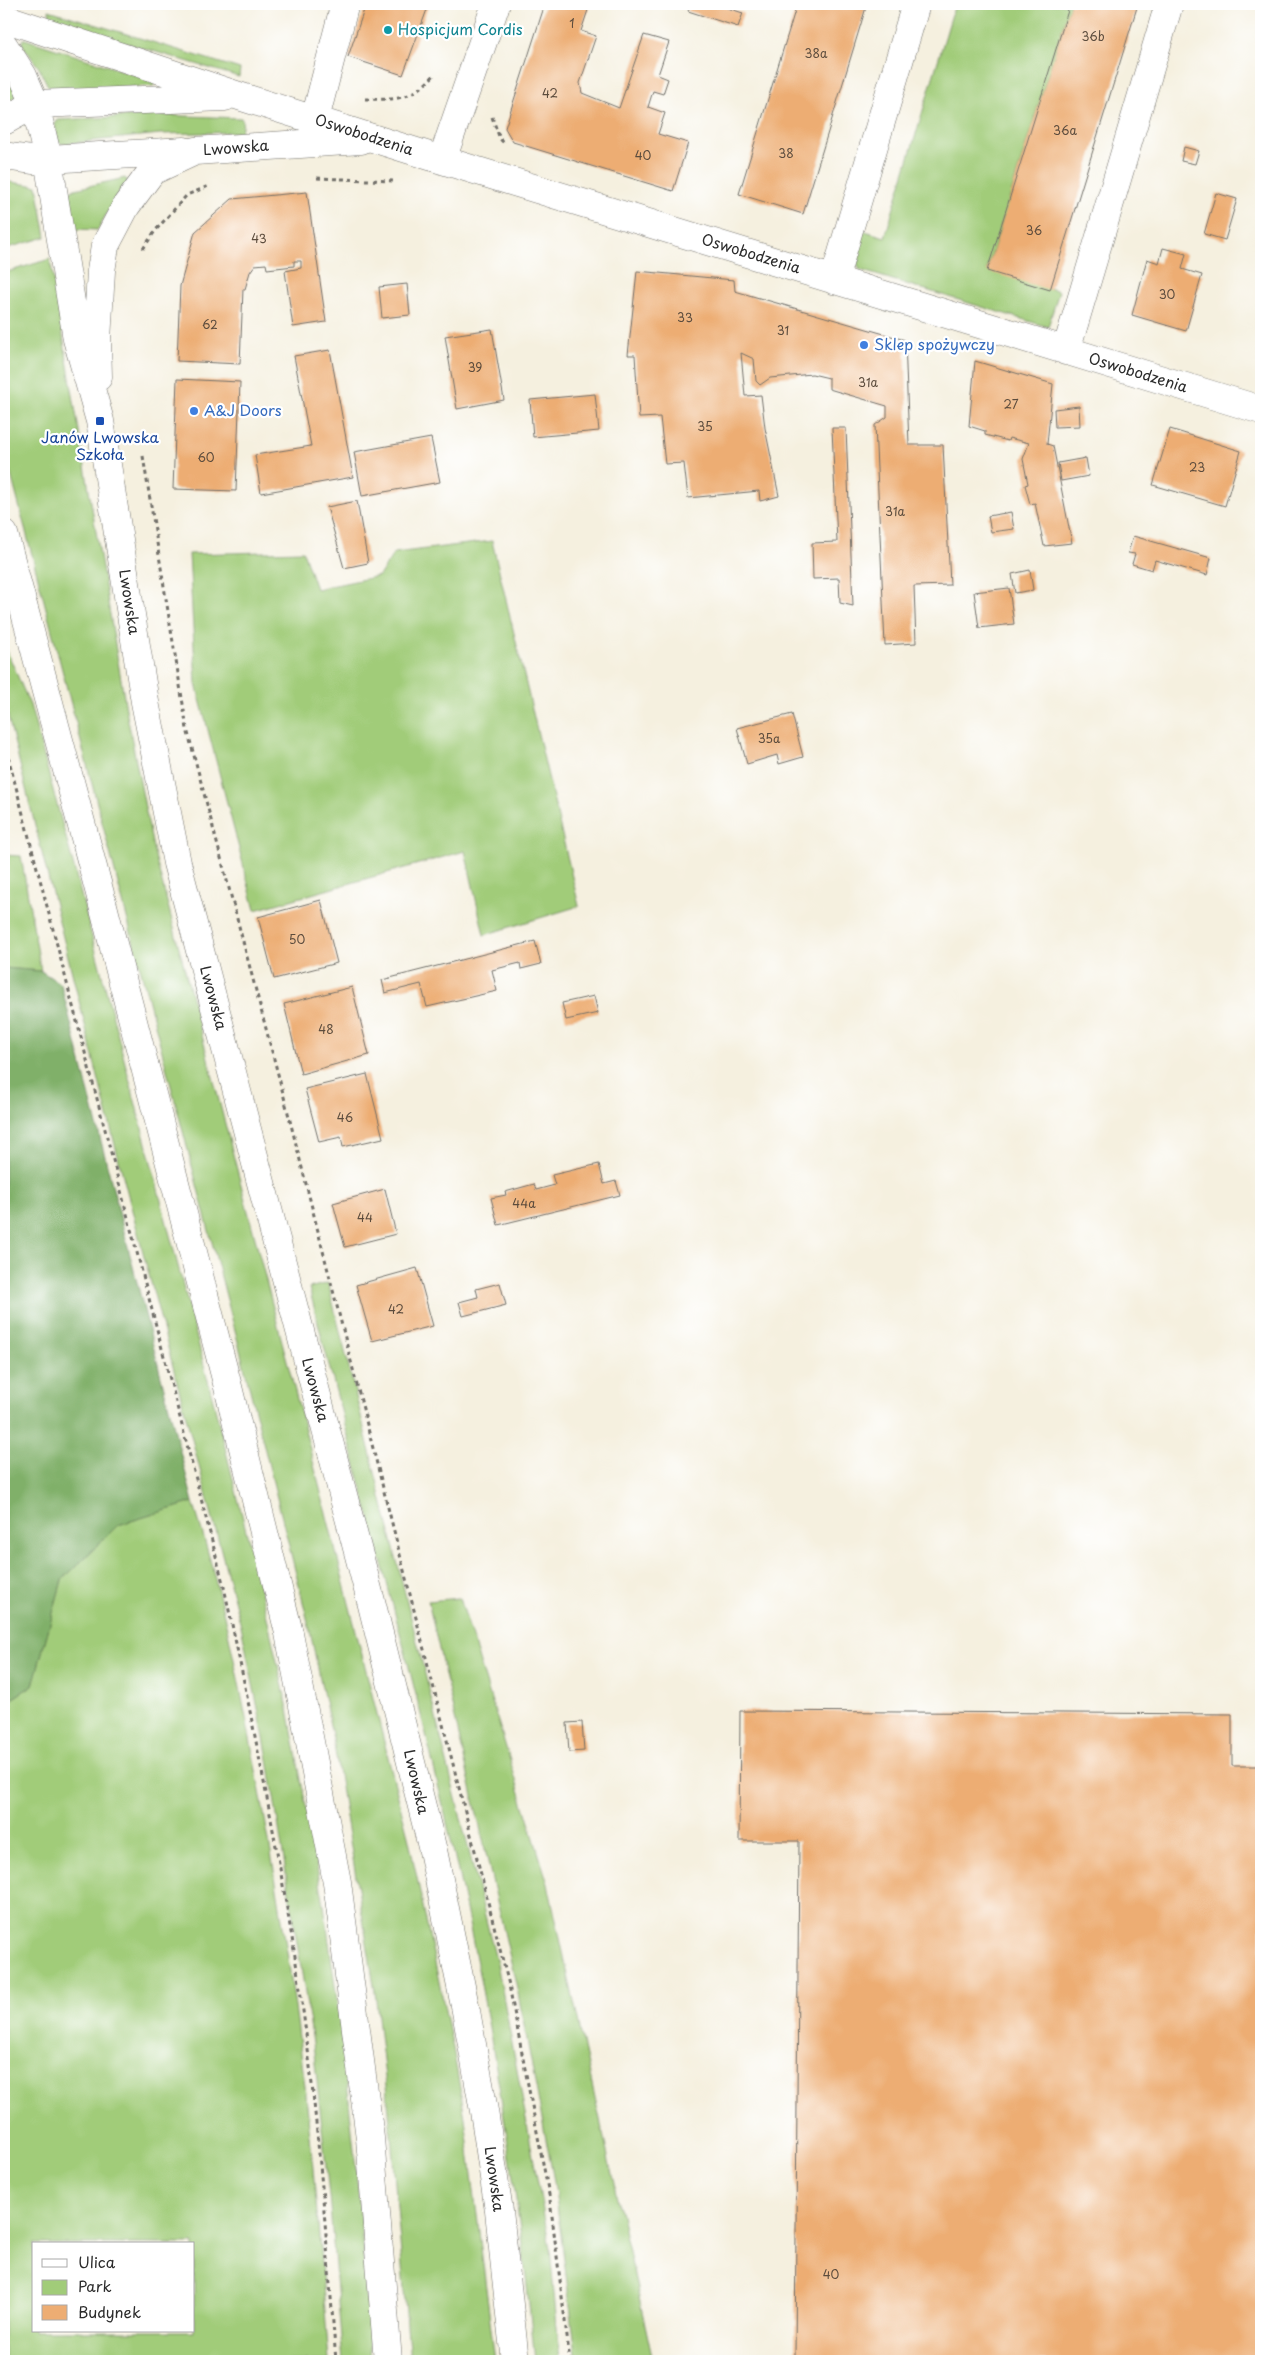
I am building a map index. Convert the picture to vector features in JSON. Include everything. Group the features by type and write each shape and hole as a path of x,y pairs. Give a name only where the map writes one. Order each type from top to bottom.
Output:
{"street":[{"path":"442,160 496,4"},
{"path":"834,280 916,4"},
{"path":"1066,351 1169,4"},
{"path":"315,119 344,7"},
{"name":"Oswobodzenia","path":"4,18 242,97 442,160 1261,410"},
{"name":"Lwowska","path":"4,46 23,76 35,104 48,159 77,339 100,421 145,702 177,863 372,1605 434,1855 466,2012 485,2118 515,2361"},
{"name":"Oswobodzenia","path":"35,104 242,97"},
{"path":"4,121 35,104"},
{"name":"Lwowska","path":"100,421 97,340 101,271 105,246 126,206 152,171 195,151 379,139"},
{"path":"4,156 32,160 195,151"},
{"path":"4,534 110,929 227,1383 289,1633 337,1882 370,2138 388,2361"}],"path":[{"path":"143,456 187,729 291,1125 509,1985 550,2200 570,2361"},
{"path":"4,741 224,1587 255,1727 295,1961 315,2118 336,2361"}],"green space":[{"path":"955,4 1070,4 987,270 1059,291 1048,327 860,270 854,257 855,228 885,237"},
{"path":"49,10 240,69 239,77 50,20"},
{"path":"23,39 157,82 153,86 50,90 39,68 22,44"},
{"path":"4,69 17,95 4,106"},
{"path":"157,115 241,118 243,121 241,132 160,134 62,144 58,141 55,124 58,120"},
{"path":"125,178 128,181 112,203 98,230 75,229 68,193 75,189"},
{"path":"4,181 37,186 46,237 4,249"},
{"path":"50,259 127,715 153,848 302,1418 409,1840 453,2048 465,2118 495,2361 410,2361 389,2112 375,1991 333,1739 308,1622 236,1334 4,448 4,273"},
{"path":"492,541 579,906 484,935 465,851 255,910 196,684 189,554 303,551 316,589 379,576 394,553"},
{"path":"4,644 30,705 71,856 212,1396 257,1574 288,1709 324,1905 344,2052 359,2200 371,2361 343,2361 329,2195 313,2043 267,1753 242,1630 117,1153 4,701"},
{"path":"4,855 21,856 41,971 4,968"},
{"path":"4,968 41,971 61,984 193,1502 118,1525 62,1580 33,1685 4,1704"},
{"path":"328,1283 498,1968 550,2248 560,2361 535,2361 513,2178 472,1936 406,1655 309,1288"},
{"path":"193,1502 219,1594 233,1656 252,1749 289,1965 306,2095 329,2361 4,2361 4,1704 33,1685 62,1580 118,1525"},
{"path":"460,1598 548,1884 653,2361 577,2361 554,2181 517,1988 428,1601"}],"building":[{"name":"Hospicjum Cordis","path":"366,4 429,4 403,75 348,57"},
{"path":"545,4 590,4 581,31 596,36 580,83 582,93 619,108 644,35 669,42 658,75 668,79 663,94 653,91 648,107 665,113 658,134 688,143 673,191 513,142 505,128"},
{"path":"691,4 715,4 743,13 738,27 688,11"},
{"path":"797,4 867,4 803,214 739,194"},
{"path":"1070,4 1138,4 1050,290 987,271"},
{"path":"1184,147 1199,151 1195,164 1181,161"},
{"path":"307,192 326,322 293,327 285,271 301,268 301,261 294,261 294,266 267,269 266,264 255,265 250,272 245,289 243,289 240,364 177,361 180,286 195,232 232,199"},
{"path":"1216,193 1237,199 1225,240 1204,234"},
{"path":"1163,248 1186,254 1182,269 1202,275 1186,331 1132,315 1147,259 1159,263"},
{"path":"637,271 734,280 735,291 905,340 909,445 943,445 950,585 914,586 916,643 885,645 875,425 887,417 887,406 829,389 829,378 812,374 770,378 760,385 756,381 754,359 741,353 745,396 761,395 765,428 779,496 760,501 759,491 688,498 684,463 665,464 660,417 639,418 635,355 628,355"},
{"path":"407,284 410,315 382,318 379,287"},
{"path":"1261,307 1261,324 1257,323"},
{"path":"492,329 504,400 457,409 445,336"},
{"path":"330,350 353,477 261,493 255,455 311,446 294,356"},
{"path":"975,361 1053,384 1047,444 1053,446 1072,543 1044,546 1035,503 1030,504 1025,485 1028,484 1023,459 1029,443 1009,438 1008,441 985,435 985,431 969,426"},
{"path":"177,379 240,382 236,491 173,489"},
{"path":"595,394 599,431 533,437 530,400"},
{"path":"1079,406 1080,426 1055,427 1054,409"},
{"path":"832,428 846,428 853,606 840,603 839,578 813,579 812,543 837,542"},
{"path":"1170,429 1241,451 1225,506 1153,485"},
{"path":"431,438 440,482 362,496 354,452"},
{"path":"1086,458 1089,476 1061,481 1058,463"},
{"path":"357,501 368,563 344,568 327,507"},
{"path":"1011,512 1014,529 991,532 988,516"},
{"path":"1133,536 1211,558 1207,575 1155,560 1152,570 1132,564 1135,554 1128,553"},
{"path":"1030,570 1033,590 1015,593 1012,574"},
{"path":"1009,588 1014,624 979,628 974,592"},
{"path":"792,714 803,757 779,764 777,755 747,764 737,728"},
{"path":"321,900 337,963 274,979 258,917"},
{"path":"535,941 541,964 521,969 520,963 492,970 497,991 427,1007 421,984 385,993 382,980"},
{"path":"352,987 369,1055 301,1074 284,1004"},
{"path":"594,996 598,1013 566,1020 562,1003"},
{"path":"367,1074 383,1138 343,1147 341,1137 319,1142 305,1089"},
{"path":"599,1164 604,1184 616,1181 620,1195 498,1225 491,1198 506,1195 505,1192 534,1184 536,1190 555,1185 552,1175"},
{"path":"385,1189 396,1234 345,1247 333,1203"},
{"path":"417,1268 433,1326 372,1341 356,1285"},
{"path":"500,1283 506,1305 463,1316 459,1302 478,1297 476,1289"},
{"path":"740,1711 1232,1714 1232,1766 1261,1766 1261,2361 795,2361 799,1841 739,1841"},
{"path":"582,1722 584,1751 569,1752 567,1723"}],"place":[{"name":"Hospicjum Cordis","path":"388,30"},
{"name":"Sklep spożywczy","path":"864,345"},
{"name":"A&J Doors","path":"194,411"},
{"name":"Janów Lwowska Szkoła","path":"100,421"}]}
